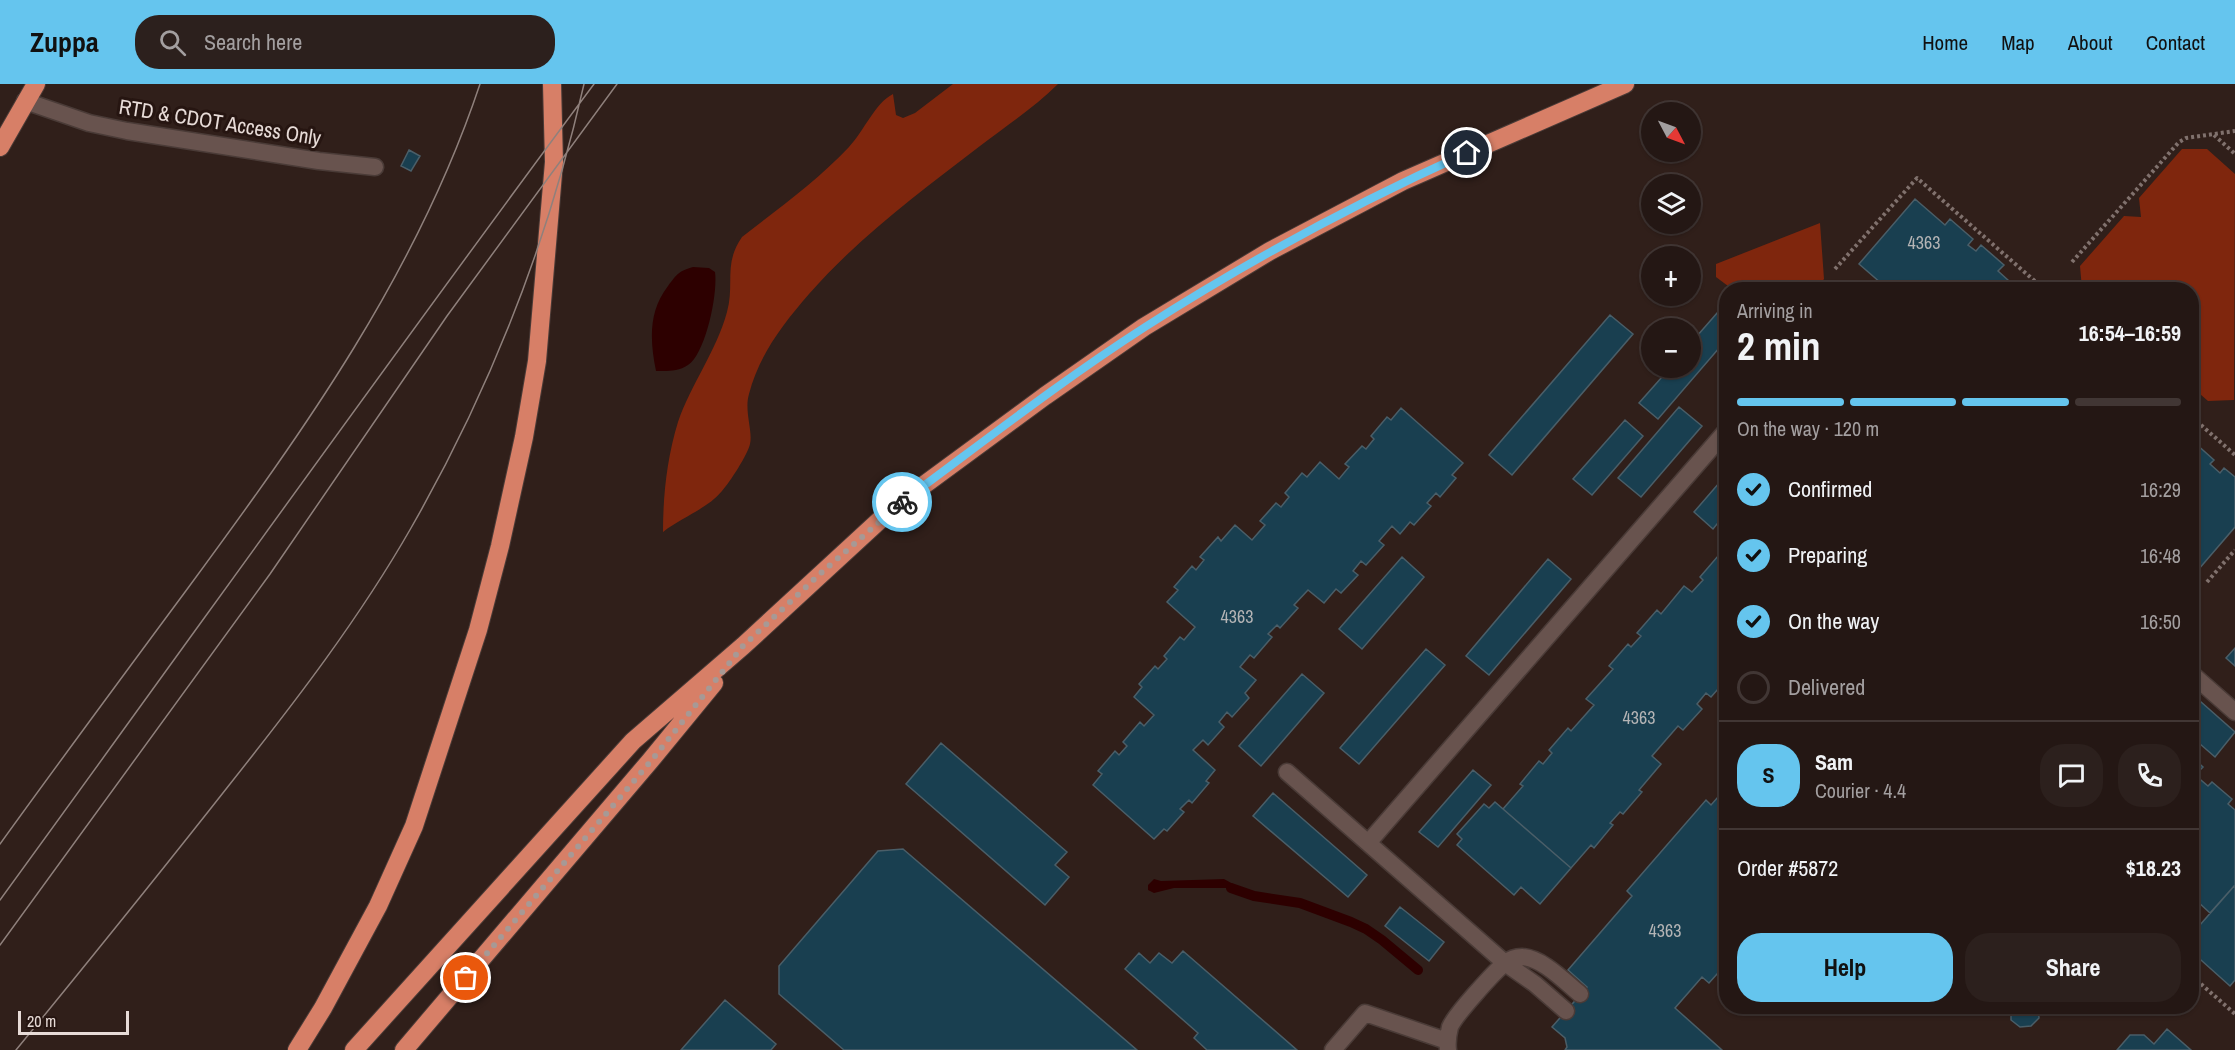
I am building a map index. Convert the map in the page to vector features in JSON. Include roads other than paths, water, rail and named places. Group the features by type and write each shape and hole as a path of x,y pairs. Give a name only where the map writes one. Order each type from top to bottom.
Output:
{"highway":[{"path":"0,147 36,84"},
{"path":"297,1050 323,1008 378,906 414,826 453,713 481,620 524,436 537,360 554,162 552,84"},
{"path":"354,1050 633,741 743,646 894,507 1045,396 1144,327 1270,250 1403,181 1625,84"},
{"path":"404,1050 651,761 743,646"}],"lane":[{"name":"RTD & CDOT Access Only","path":"25,102 88,123 127,131 320,161 375,167"},
{"path":"1368,843 1719,439"},
{"path":"2199,680 2235,712"},
{"path":"1287,772 1505,963 1535,984 1566,1011"},
{"path":"1447,1046 1450,1028 1460,1012 1505,963 1514,958 1534,960 1580,994"},
{"path":"1333,1050 1365,1013 1447,1046"},
{"path":"1429,1050 1447,1046"}],"waterway":[{"path":"1231,888 1254,896 1300,903 1351,922 1382,940 1418,970"}],"tram line":[{"path":"0,844 232,528 274,469 354,347 391,285 424,220 454,153 480,84"},
{"path":"16,1050 177,851 302,691 370,595 411,528 466,422 514,312 553,199 584,84"},
{"path":"0,900 594,84"},
{"path":"0,945 270,574 447,316 617,84"}]}
